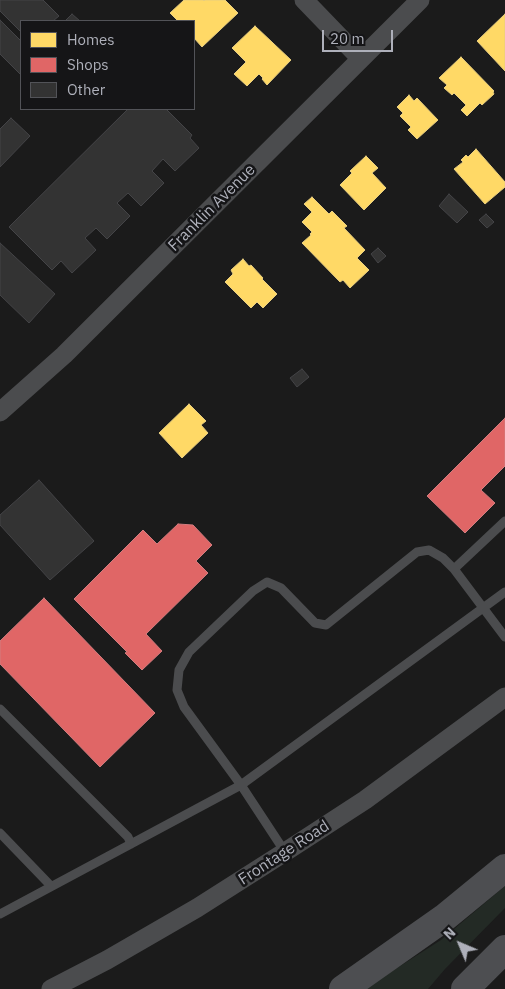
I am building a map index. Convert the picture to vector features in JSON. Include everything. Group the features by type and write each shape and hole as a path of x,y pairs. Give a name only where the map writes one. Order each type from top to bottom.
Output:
{"main road":[{"path":"343,989 444,918 505,868"},
{"path":"465,989 505,950"}],"street":[{"path":"304,0 361,59"},
{"name":"Franklin Avenue","path":"0,412 64,355 420,0"},
{"name":"Frontage Road","path":"51,989 107,960 197,908 285,852 365,800 505,697"}],"lane":[{"path":"454,569 505,521"},
{"path":"285,852 241,785 184,707 177,690 179,670 189,652 252,591 267,582 281,588 315,622 326,625 417,552 429,550 443,558 454,569 505,636"},
{"path":"0,914 241,785 505,592"},
{"path":"0,709 128,837 131,844"},
{"path":"0,833 51,886"}],"shaded area":[{"path":"505,886 505,908 428,989 364,989 441,940"}],"building: Homes":[{"path":"184,0 225,0 238,13 202,47 195,39 195,20 177,20 170,13"},
{"path":"505,14 505,71 477,41"},
{"path":"255,26 291,60 267,85 259,74 247,86 234,74 246,62 232,48"},
{"path":"461,57 494,91 494,94 482,105 480,103 467,116 461,110 466,105 454,93 452,95 444,88 447,85 439,78"},
{"path":"409,95 414,101 417,98 438,120 417,139 408,130 411,127 400,116 403,113 397,107"},
{"path":"476,149 505,182 505,187 485,204 454,169 463,162 461,160 466,155 468,157"},
{"path":"366,156 378,168 372,173 386,188 364,210 340,185 352,173 350,171"},
{"path":"312,197 329,214 332,211 347,226 344,228 365,250 357,258 369,270 350,288 343,280 340,282 302,243 312,232 302,222 312,212 304,204"},
{"path":"243,259 249,266 251,265 277,294 263,308 257,302 251,308 225,282 233,274 231,270"},
{"path":"189,404 206,421 201,425 208,433 182,458 159,433"}],"building: Shops":[{"path":"505,418 505,466 481,490 495,503 465,533 427,496"},
{"path":"178,524 193,525 212,545 196,561 208,573 146,634 162,651 142,670 125,653 127,652 74,599 143,530 157,544"},
{"path":"44,598 155,713 100,767 0,664 0,641"}],"building: Other":[{"path":"0,0 43,0 59,16 54,20 20,20 20,31 0,11"},
{"path":"72,14 79,20 66,20"},
{"path":"0,20 20,40 20,74 0,54"},
{"path":"127,110 167,110 192,135 190,138 199,148 175,171 163,159 152,171 164,183 141,206 128,193 117,203 130,216 107,239 96,228 85,238 96,250 72,273 61,261 52,270 9,227"},
{"path":"11,118 30,136 0,167 0,129"},
{"path":"449,194 468,212 457,223 439,206"},
{"path":"486,214 494,222 487,228 479,220"},
{"path":"0,243 55,294 29,323 0,295"},
{"path":"378,248 386,256 378,263 371,254"},
{"path":"302,369 309,377 297,387 290,378"},
{"path":"39,480 94,541 50,580 0,525 0,515"}]}
